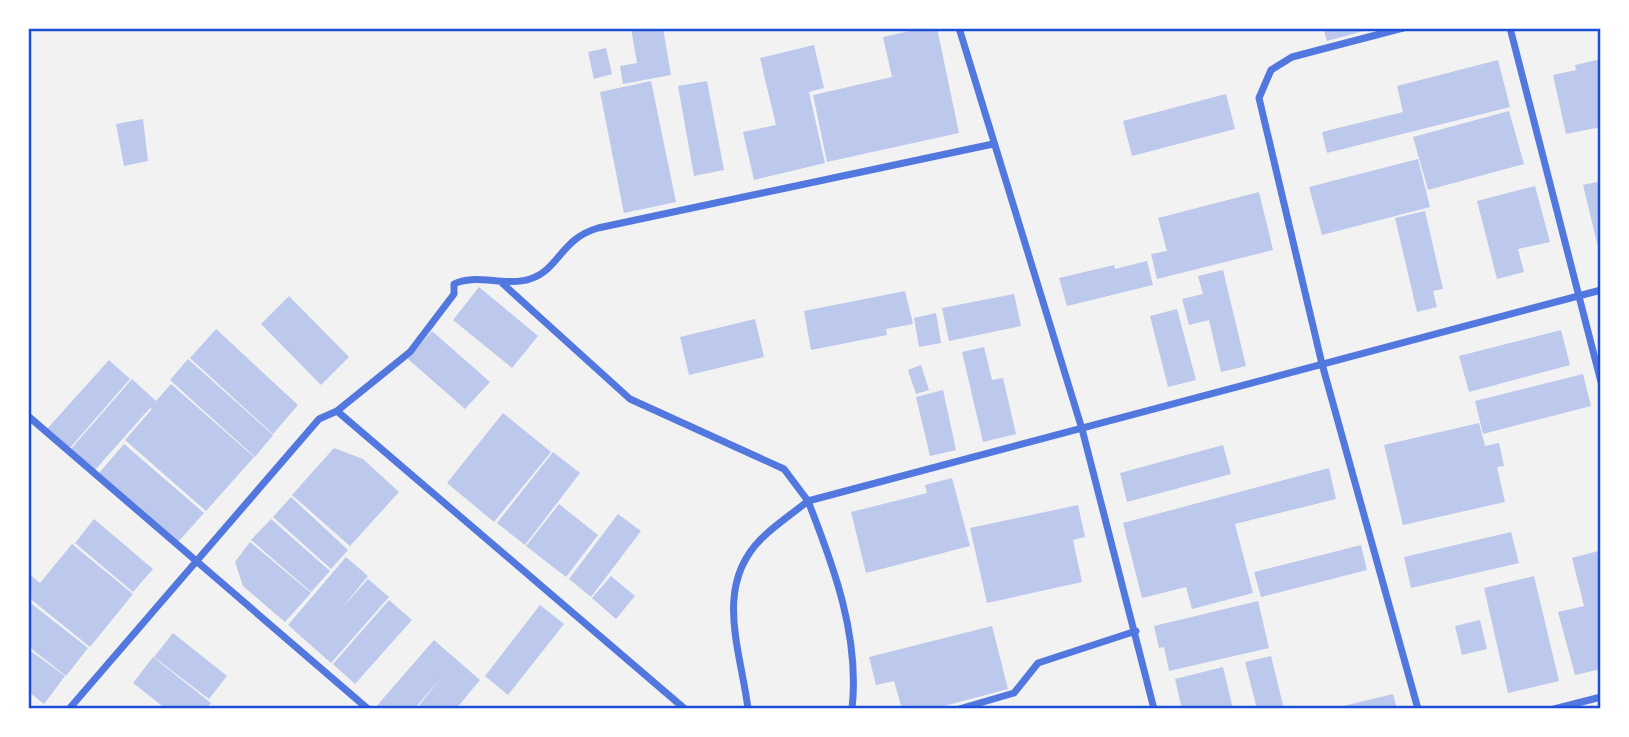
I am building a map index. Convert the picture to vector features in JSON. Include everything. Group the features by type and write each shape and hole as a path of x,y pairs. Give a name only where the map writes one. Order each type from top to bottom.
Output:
{"street":[{"path":"959,28 1082,429 1154,709"},
{"path":"1403,28 1292,57 1271,70 1259,98 1322,364 1418,709"},
{"path":"1510,28 1601,382"},
{"path":"69,709 319,419 337,411 410,352 454,294 454,284 469,279 520,281 544,272 566,244 598,228 993,144"},
{"path":"502,282 630,399 784,469 808,501 832,562 846,616 852,709"},
{"path":"748,709 732,622 737,576 760,540 808,501 1601,290"},
{"path":"337,411 685,709"},
{"path":"28,416 368,709"},
{"path":"959,709 1014,694 1038,663 1136,631"},
{"path":"1553,709 1601,697"}],"building":[{"path":"631,28 663,28 671,75 623,84 620,66 637,63"},
{"path":"923,28 937,28 959,133 827,162 813,95 892,77 883,37"},
{"path":"1323,28 1371,28 1371,29 1327,41"},
{"path":"814,45 824,88 809,92 825,163 754,180 743,132 776,125 760,58"},
{"path":"606,48 612,74 594,79 588,52"},
{"path":"1601,59 1601,127 1566,134 1553,75 1576,70 1575,65"},
{"path":"1498,60 1510,107 1327,153 1322,132 1403,112 1397,86"},
{"path":"651,81 676,202 624,213 600,92"},
{"path":"707,81 724,170 694,176 678,86"},
{"path":"1226,94 1235,129 1132,156 1123,121"},
{"path":"1509,111 1524,164 1428,190 1413,137"},
{"path":"143,119 148,161 124,166 116,124"},
{"path":"1418,159 1430,207 1322,235 1309,187"},
{"path":"1601,181 1601,255 1600,255 1583,185"},
{"path":"1535,186 1550,242 1518,249 1524,272 1497,279 1477,201"},
{"path":"1259,192 1273,250 1157,279 1151,254 1167,251 1158,218"},
{"path":"1425,211 1443,289 1433,291 1437,307 1417,312 1395,218"},
{"path":"1147,261 1153,285 1067,306 1059,278 1114,265 1115,269"},
{"path":"1223,270 1246,366 1221,372 1209,320 1189,325 1182,299 1203,294 1198,276"},
{"path":"479,287 538,336 512,368 453,320"},
{"path":"905,291 913,324 886,329 887,335 811,350 804,311"},
{"path":"1014,294 1021,326 949,341 942,308"},
{"path":"289,296 349,357 321,385 261,324"},
{"path":"1177,309 1196,380 1168,387 1150,316"},
{"path":"936,313 941,343 919,347 914,318"},
{"path":"755,319 764,357 689,375 680,337"},
{"path":"216,329 298,405 273,434 190,358"},
{"path":"1561,330 1570,365 1469,392 1459,356"},
{"path":"432,331 490,382 465,409 408,359"},
{"path":"984,347 992,380 1003,378 1016,434 983,442 962,352"},
{"path":"188,359 273,435 255,457 170,380"},
{"path":"109,360 130,379 69,449 47,429"},
{"path":"921,365 929,390 916,394 908,370"},
{"path":"1583,374 1591,406 1483,434 1475,401"},
{"path":"132,379 156,401 171,384 254,457 206,511 125,440 152,409 150,408 94,471 70,450"},
{"path":"943,390 956,450 930,456 916,397"},
{"path":"503,413 551,452 494,522 447,483"},
{"path":"1479,423 1485,446 1499,443 1504,466 1497,467 1505,502 1403,525 1384,445"},
{"path":"124,444 204,513 178,542 99,473"},
{"path":"1223,445 1231,474 1127,502 1120,473"},
{"path":"334,448 363,459 399,492 350,546 292,495"},
{"path":"553,452 580,473 525,545 497,523"},
{"path":"1329,468 1336,499 1235,524 1253,593 1192,609 1186,587 1142,598 1123,523"},
{"path":"952,478 970,546 866,573 851,512 927,493 925,485"},
{"path":"291,497 348,550 331,569 273,517"},
{"path":"559,504 598,535 566,577 526,546"},
{"path":"1078,505 1085,537 1073,540 1082,582 987,603 970,528"},
{"path":"618,514 641,531 591,597 569,579"},
{"path":"94,519 153,569 133,592 75,543"},
{"path":"271,519 330,571 311,592 251,540"},
{"path":"1511,532 1519,563 1411,588 1404,557"},
{"path":"250,542 311,593 285,622 243,586 235,562"},
{"path":"72,544 133,594 90,647 28,597 28,573 40,583"},
{"path":"1361,545 1367,570 1261,597 1254,572"},
{"path":"1598,551 1601,669 1575,675 1558,612 1584,606 1572,558"},
{"path":"346,557 368,576 341,609 368,579 389,597 331,663 288,625"},
{"path":"611,576 635,596 616,619 592,598"},
{"path":"1534,576 1559,681 1508,693 1484,588"},
{"path":"389,600 412,620 355,684 333,664"},
{"path":"28,601 88,648 66,676 28,646"},
{"path":"1258,601 1269,648 1169,671 1164,647 1159,648 1154,626"},
{"path":"540,605 564,624 508,695 485,676"},
{"path":"1480,620 1487,649 1462,655 1455,626"},
{"path":"992,626 1008,689 933,709 902,709 894,681 876,685 869,657"},
{"path":"173,633 227,676 209,699 154,657"},
{"path":"434,640 480,680 456,709 416,709 442,677 414,709 374,709"},
{"path":"28,649 65,676 44,704 28,691"},
{"path":"1271,656 1284,709 1257,709 1245,662"},
{"path":"153,657 211,703 206,709 166,709 133,683"},
{"path":"1223,667 1233,709 1182,709 1175,679"},
{"path":"1393,694 1397,709 1335,709 1335,708"}]}
